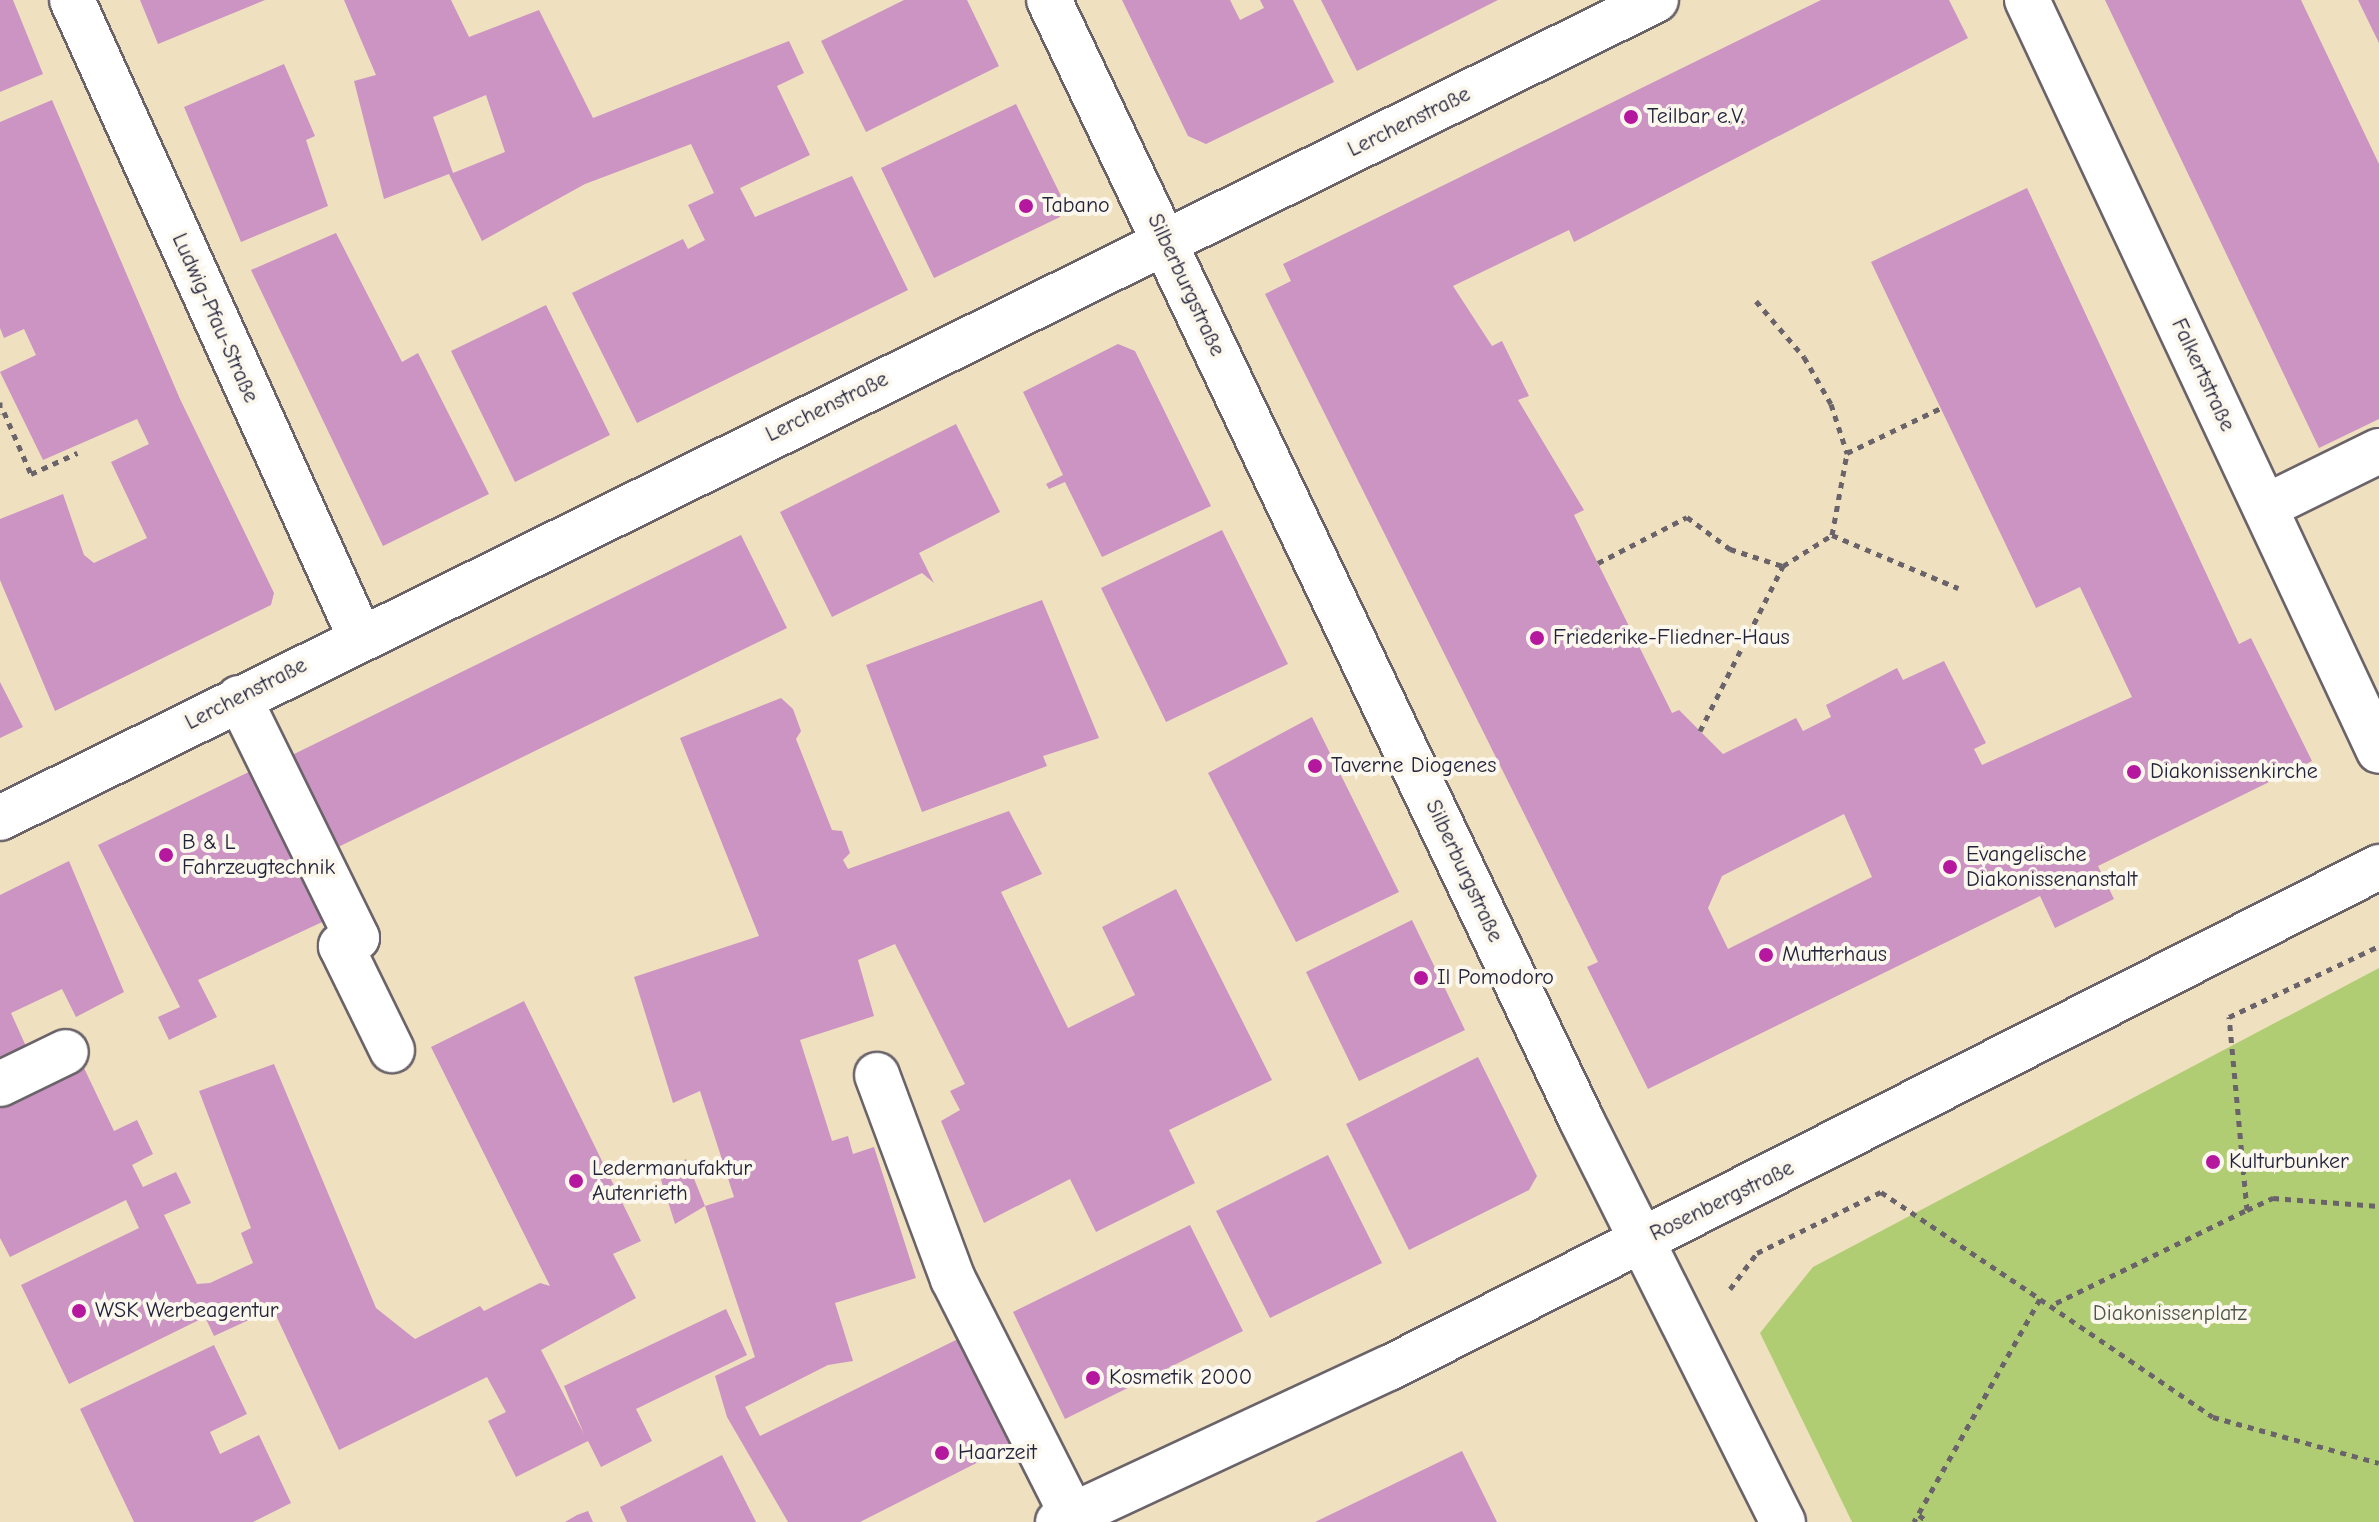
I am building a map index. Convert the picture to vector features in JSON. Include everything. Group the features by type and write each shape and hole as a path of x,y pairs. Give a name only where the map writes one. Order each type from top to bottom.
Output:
{"street":[{"name":"Ludwig-Pfau-Straße","path":"72,0 360,637"},
{"name":"Silberburgstraße","path":"1049,0 1642,1241 1783,1522"},
{"name":"Lerchenstraße","path":"0,818 360,637 1656,0"},
{"name":"Falkertstraße","path":"2027,0 2379,751"},
{"path":"2265,507 2379,451"},
{"path":"239,698 357,938 341,946 392,1050"},
{"name":"Rosenbergstraße","path":"1065,1519 1642,1241 2379,867"},
{"path":"0,1084 66,1052"},
{"path":"877,1075 953,1279 1065,1519"}],"path":[{"path":"1700,731 1783,566 1832,535 1847,453 1804,357 1756,301"},
{"path":"0,402 2,413 31,474 77,453"},
{"path":"1847,453 1941,408"},
{"path":"1598,563 1687,517 1730,549 1783,566"},
{"path":"1832,535 1958,588"},
{"path":"2247,1210 2229,1017 2379,946"},
{"path":"1722,1301 1757,1253 1881,1192 2040,1299 2056,1303 2213,1417 2379,1463"},
{"path":"2056,1303 2273,1198 2379,1206"},
{"path":"1914,1522 2040,1299"},
{"path":"1919,1515 1928,1522"}],"green space":[{"name":"Diakonissenplatz","path":"2379,968 2379,1522 1852,1522 1760,1333 1813,1267"}],"building":[{"path":"0,0 13,0 43,74 0,92"},
{"path":"140,0 265,0 158,44"},
{"path":"344,0 451,0 469,37 539,10 593,118 789,41 804,73 777,86 810,155 740,188 755,217 852,176 908,290 637,423 572,293 683,239 688,249 705,240 688,205 714,193 691,144 585,184 482,241 449,174 384,199 354,81 376,75","holes":["486,95 505,152 453,173 433,117"]},
{"path":"904,0 967,0 999,66 866,132 821,41"},
{"path":"1122,0 1230,0 1240,20 1264,8 1260,0 1293,0 1334,82 1206,144 1188,136"},
{"path":"1321,0 1498,0 1357,71"},
{"path":"1821,0 1949,0 1968,38 1574,242 1569,230 1453,286 1492,346 1502,341 1529,396 1518,400 1584,510 1574,515 1672,713 1679,710 1723,754 1796,718 1803,731 1831,717 1826,705 1897,668 1903,680 1944,661 1986,743 1974,749 1982,765 2132,697 2080,587 2036,608 1871,262 2027,188 2239,644 2251,638 2312,761 2098,866 2114,899 2055,928 2040,896 1648,1089 1587,967 1598,962 1265,294 1291,281 1283,264","holes":["1844,814 1872,877 1728,949 1708,908 1722,876"]},
{"path":"2105,0 2301,0 2379,164 2379,419 2319,448"},
{"path":"2358,0 2379,0 2379,43"},
{"path":"284,64 315,136 306,140 328,206 241,242 184,107"},
{"path":"52,100 180,399 274,593 271,605 55,711 0,580 0,519 63,494 84,555 94,563 147,538 111,462 149,444 137,419 43,460 0,372 36,355 24,329 4,338 0,328 0,122"},
{"path":"1016,104 1062,198 1060,217 934,278 881,168"},
{"path":"336,233 402,362 418,353 489,494 383,546 251,270"},
{"path":"546,305 610,435 515,482 451,351"},
{"path":"1118,344 1135,351 1211,506 1102,557 1065,482 1049,489 1046,484 1063,475 1023,392"},
{"path":"956,424 1000,512 919,553 934,583 922,573 832,617 780,512"},
{"path":"1222,530 1288,664 1166,722 1101,588"},
{"path":"741,535 787,628 334,849 288,757"},
{"path":"1042,600 1099,738 1043,756 1047,766 922,812 866,665"},
{"path":"0,682 23,727 0,738"},
{"path":"781,698 793,709 801,731 796,739 832,830 842,831 850,853 843,860 848,869 1009,811 1042,874 1001,892 1068,1028 1135,995 1102,927 1176,889 1272,1080 1169,1130 1195,1183 1096,1232 1070,1179 984,1223 941,1121 960,1110 950,1091 965,1084 895,944 858,960 874,1016 800,1040 832,1141 848,1136 853,1154 874,1147 916,1278 835,1303 853,1361 828,1365 745,1407 760,1436 958,1339 1012,1445 860,1522 788,1522 727,1417 715,1376 755,1357 705,1206 734,1197 700,1091 673,1103 634,977 759,936 680,738"},
{"path":"1312,717 1399,892 1296,942 1208,773"},
{"path":"261,766 333,917 198,980 217,1017 169,1040 158,1017 180,1007 98,845"},
{"path":"69,861 124,992 76,1017 62,989 11,1013 29,1053 0,1067 0,895"},
{"path":"1412,920 1465,1030 1359,1081 1306,972"},
{"path":"524,1001 641,1241 613,1254 636,1298 541,1350 584,1434 564,1386 726,1309 747,1355 636,1409 652,1441 601,1467 588,1441 516,1477 488,1421 506,1412 487,1377 339,1450 273,1309 214,1336 205,1317 69,1384 21,1285 139,1228 126,1200 10,1257 0,1238 0,1096 27,1083 42,1089 84,1068 114,1131 137,1120 153,1154 132,1165 143,1187 176,1172 191,1203 164,1215 197,1284 210,1283 253,1263 241,1233 251,1228 199,1091 274,1064 376,1308 415,1339 480,1306 484,1311 540,1283 550,1286 431,1047"},
{"path":"1478,1057 1537,1176 1529,1190 1409,1250 1346,1124"},
{"path":"1328,1155 1382,1263 1270,1318 1216,1211"},
{"path":"686,1159 705,1206 675,1224 659,1173"},
{"path":"1190,1225 1243,1331 1065,1419 1013,1312"},
{"path":"214,1345 247,1414 210,1432 220,1454 259,1435 291,1503 253,1522 134,1522 80,1409"},
{"path":"1462,1451 1497,1522 1315,1522"},
{"path":"722,1455 756,1522 627,1522 620,1507"},
{"path":"588,1511 593,1522 565,1522 577,1515"}],"place":[{"name":"Teilbar e.V.","path":"1631,117"},
{"name":"Tabano","path":"1026,206"},
{"name":"Friederike-Fliedner-Haus","path":"1537,638"},
{"name":"Taverne Diogenes","path":"1315,766"},
{"name":"Diakonissenkirche","path":"2134,772"},
{"name":"B & L Fahrzeugtechnik","path":"166,855"},
{"name":"Evangelische Diakonissenanstalt","path":"1950,867"},
{"name":"Mutterhaus","path":"1766,955"},
{"name":"Il Pomodoro","path":"1421,978"},
{"name":"Kulturbunker","path":"2213,1162"},
{"name":"Ledermanufaktur Autenrieth","path":"576,1181"},
{"name":"WSK Werbeagentur","path":"79,1311"},
{"name":"Kosmetik 2000","path":"1093,1378"},
{"name":"Haarzeit","path":"942,1453"}]}
